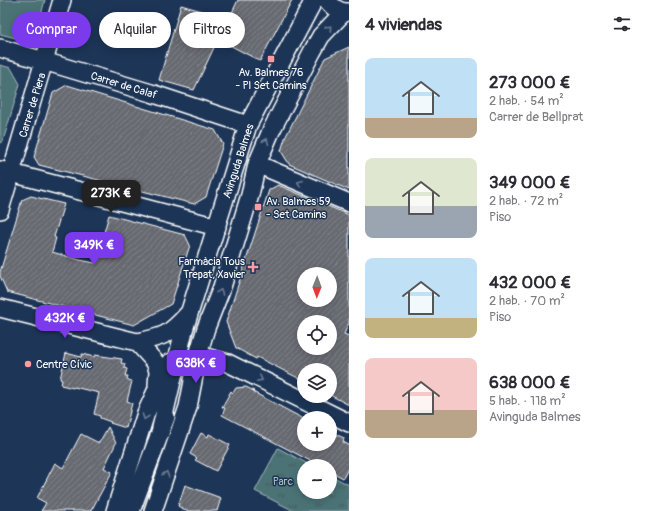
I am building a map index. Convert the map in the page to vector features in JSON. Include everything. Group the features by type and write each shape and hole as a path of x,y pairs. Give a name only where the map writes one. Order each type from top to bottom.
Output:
{"street":[{"name":"Carrer de Piera","path":"0,210 6,171 45,62 62,0"},
{"name":"Avinguda Balmes","path":"115,511 146,413 184,330 191,310 248,125 314,0"},
{"path":"327,0 335,8 346,12"},
{"name":"Avinguda Balmes","path":"161,428 206,328 222,287 250,195 256,164 271,131 321,36 346,12"},
{"name":"Carrer de Calaf","path":"0,48 151,93 248,125"},
{"path":"248,125 267,111 286,102"},
{"path":"256,164 349,203"},
{"path":"6,171 217,227"},
{"path":"0,308 137,342 158,338 174,330 191,310"},
{"name":"Avinguda Balmes","path":"153,511 188,407 198,355 206,328"},
{"name":"Avinguda Balmes","path":"161,428 184,330"},
{"path":"137,342 155,362 158,371 156,391"},
{"path":"198,355 228,363 349,423"},
{"path":"131,511 161,428"}],"green space":[{"path":"0,0 45,0 42,12 12,12 12,37 0,34"},
{"path":"0,65 11,68 20,84 3,141 0,143"},
{"name":"Parc","path":"278,448 299,459 297,459 297,499 337,499 337,479 349,485 349,511 294,511 255,491"}],"building":[{"path":"238,0 292,0 260,61 235,48 245,48 245,12 232,12"},
{"path":"181,5 205,12 179,12 179,48 214,48 194,90 159,80 168,48 171,48 171,39"},
{"path":"349,47 349,190 289,164 281,151 285,138 325,58"},
{"path":"67,85 215,130 223,144 206,197 194,204 39,165 34,157 53,93"},
{"path":"278,185 349,215 349,323 344,334 349,336 349,405 337,399 337,363 297,363 297,377 257,357 256,359 236,348 226,322 269,190"},
{"path":"31,196 64,204 54,237 56,238 52,252 80,260 95,263 109,215 185,235 190,245 171,304 134,325 7,292 0,276 0,272 22,200"},
{"path":"66,353 81,357 82,354 94,357 95,355 122,359 121,363 125,364 124,368 127,369 125,376 128,376 127,380 132,381 127,401 132,403 126,428 110,423 111,422 94,414 99,393 61,385 62,380 60,379"},
{"path":"246,387 297,415 297,451 337,451 337,435 344,438 343,442 349,445 349,467 343,478 337,475 337,459 307,459 222,415 225,408 222,407 231,391 233,393 236,388"},
{"path":"108,427 116,443 104,468 112,472 91,511 41,511 46,503 37,498 55,463 63,468 81,434 99,443"},
{"path":"201,433 208,437 209,434 230,445 216,471 195,460 197,458 190,454"},
{"path":"185,485 221,498 217,511 187,511 178,506"}],"place":[{"name":"Av. Balmes 76 - Pl Set Camins","path":"271,59"},
{"name":"Av. Balmes 59 - Set Camins","path":"258,207"},
{"name":"Farmàcia Tous Trepat, Xavier","path":"253,267"},
{"name":"Centre Cívic","path":"28,364"}]}
